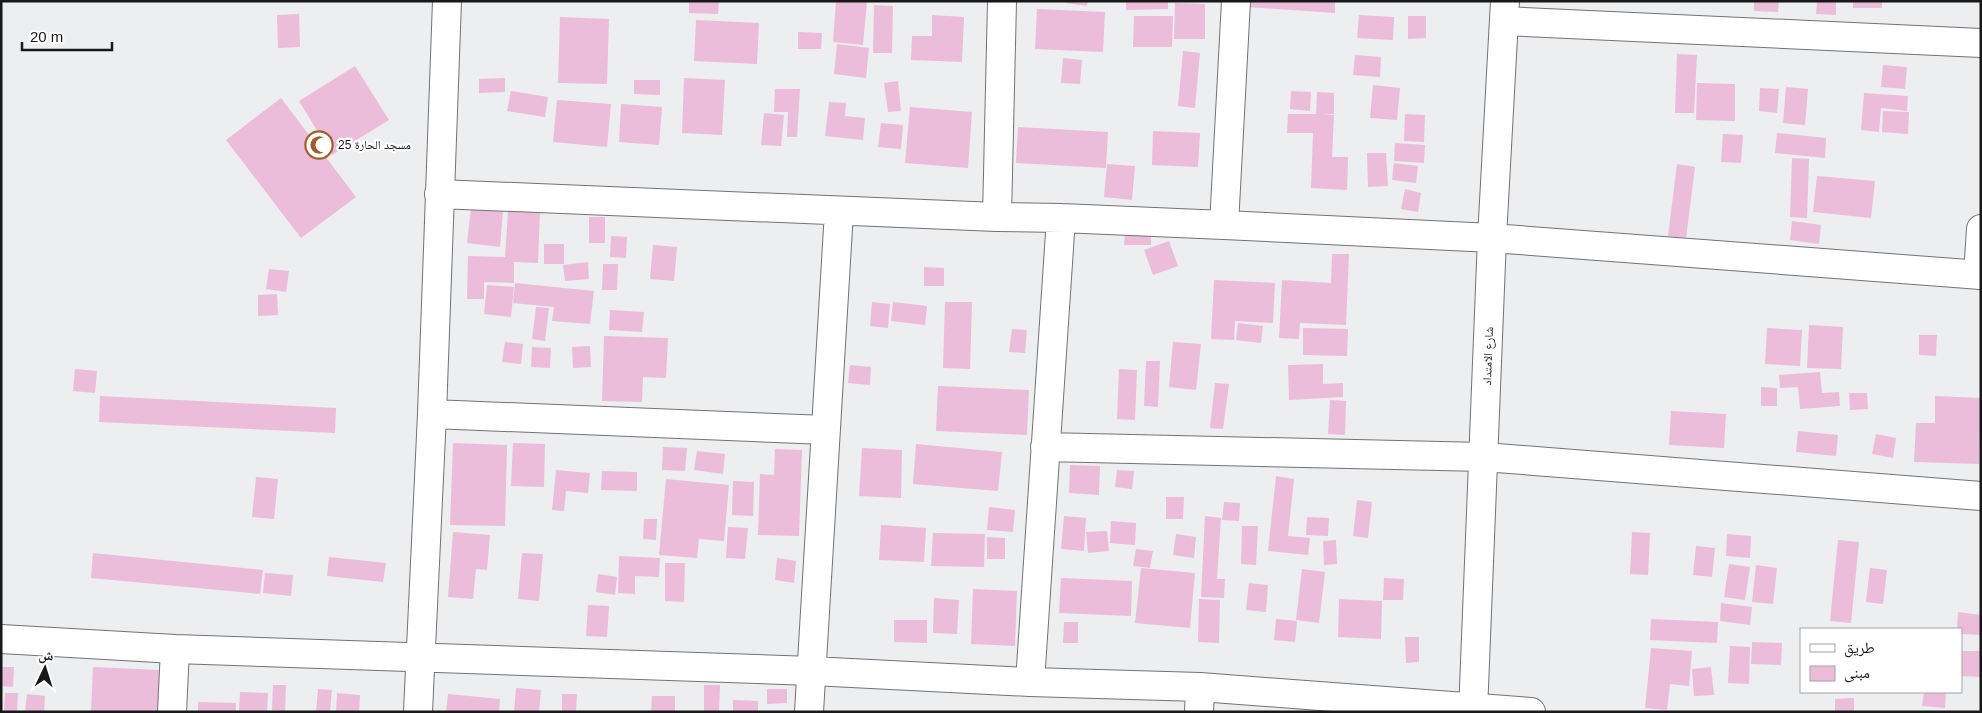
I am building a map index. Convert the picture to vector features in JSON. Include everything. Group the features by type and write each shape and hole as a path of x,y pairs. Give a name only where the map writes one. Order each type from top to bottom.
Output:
{"street":[{"path":"418,712 432,414 447,1"},
{"path":"998,217 1002,1"},
{"path":"1224,224 1236,1"},
{"path":"1505,11 1981,43"},
{"name":"شارع الامتداد","path":"1473,710 1492,238 1505,11"},
{"path":"439,194 839,211 1224,224 1492,238 1980,275 1981,229"},
{"path":"810,712 839,211"},
{"path":"1030,682 1061,218"},
{"path":"432,414 826,430"},
{"path":"1045,447 1484,457 1981,496"},
{"path":"1,639 175,649 812,671 1030,682 1200,700 1530,712"},
{"path":"172,712 175,649"}],"building":[{"path":"689,1 719,1 718,14 689,13"},
{"path":"836,1 867,2 863,45 833,42"},
{"path":"1066,1 1088,1 1087,6 1066,3"},
{"path":"1126,1 1168,1 1168,9 1126,10"},
{"path":"1246,1 1335,1 1335,13 1246,7"},
{"path":"1754,1 1779,1 1778,12 1754,11"},
{"path":"1817,1 1836,1 1836,15 1816,14"},
{"path":"1853,1 1882,1 1882,8 1853,8"},
{"path":"1175,3 1205,4 1205,39 1174,39"},
{"path":"874,5 893,6 892,53 873,53"},
{"path":"1037,9 1105,12 1103,52 1035,49"},
{"path":"299,14 300,47 278,48 277,15"},
{"path":"932,15 964,17 962,62 911,60 912,36 932,36"},
{"path":"1359,15 1394,17 1393,40 1357,38"},
{"path":"1134,16 1173,16 1172,47 1133,47"},
{"path":"1408,16 1426,16 1426,38 1408,39"},
{"path":"560,17 609,19 607,84 558,83"},
{"path":"696,20 759,23 757,64 694,61"},
{"path":"798,32 822,33 821,49 798,49"},
{"path":"837,44 869,48 866,78 834,74"},
{"path":"1183,51 1200,53 1195,108 1178,106"},
{"path":"1677,54 1697,55 1694,113 1675,113"},
{"path":"1355,55 1381,57 1380,77 1353,75"},
{"path":"1063,58 1082,60 1080,84 1061,83"},
{"path":"1883,65 1907,67 1905,89 1881,87"},
{"path":"355,66 389,120 332,155 299,101"},
{"path":"505,78 505,92 479,93 479,79"},
{"path":"684,78 725,80 722,135 682,133"},
{"path":"634,80 660,80 660,95 634,94"},
{"path":"898,81 901,111 888,112 884,83"},
{"path":"1697,83 1735,84 1735,121 1696,120"},
{"path":"1373,85 1400,88 1397,120 1370,118"},
{"path":"1786,87 1808,89 1805,125 1783,123"},
{"path":"1760,88 1779,89 1777,113 1759,111"},
{"path":"775,89 800,89 797,137 787,137 788,112 774,112"},
{"path":"511,91 548,97 545,117 507,111"},
{"path":"1291,91 1311,92 1310,111 1290,109"},
{"path":"1317,92 1334,93 1334,114 1323,114 1334,115 1332,157 1348,157 1347,190 1311,188 1313,133 1287,133 1288,114 1316,114"},
{"path":"1864,93 1908,96 1907,111 1881,108 1879,132 1861,130"},
{"path":"281,98 356,197 301,238 226,140"},
{"path":"557,100 611,104 607,147 553,142"},
{"path":"829,102 846,103 845,116 865,118 863,140 825,136"},
{"path":"621,104 662,107 659,145 619,142"},
{"path":"910,107 972,112 968,168 905,163"},
{"path":"1883,111 1909,112 1908,134 1882,132"},
{"path":"764,113 784,115 781,146 761,145"},
{"path":"1405,114 1425,115 1424,142 1404,141"},
{"path":"881,123 903,125 901,149 878,147"},
{"path":"1018,127 1108,132 1106,168 1016,163"},
{"path":"1153,131 1200,133 1198,167 1152,165"},
{"path":"1777,133 1826,138 1825,158 1775,153"},
{"path":"1723,134 1743,135 1741,163 1721,162"},
{"path":"1395,143 1425,145 1424,163 1394,161"},
{"path":"1367,153 1386,153 1388,186 1368,187"},
{"path":"1792,158 1809,159 1807,218 1790,217"},
{"path":"1394,163 1418,166 1416,183 1392,180"},
{"path":"1107,164 1135,166 1132,200 1104,197"},
{"path":"1677,164 1695,167 1686,238 1668,236"},
{"path":"1817,176 1875,181 1871,218 1813,212"},
{"path":"1405,189 1421,193 1418,212 1401,209"},
{"path":"471,208 503,211 500,247 467,243"},
{"path":"508,211 540,212 538,263 514,262 514,283 484,282 484,299 467,299 468,256 505,257"},
{"path":"589,217 605,217 605,243 589,243"},
{"path":"1792,221 1821,225 1819,244 1790,240"},
{"path":"1151,229 1151,245 1124,245 1125,230"},
{"path":"611,236 627,237 626,258 610,257"},
{"path":"1169,241 1178,266 1153,275 1144,250"},
{"path":"544,244 564,244 564,264 544,264"},
{"path":"653,245 677,247 674,281 650,279"},
{"path":"1332,254 1349,254 1346,325 1300,323 1299,339 1279,338 1282,280 1331,283"},
{"path":"588,262 589,279 565,281 563,265"},
{"path":"603,264 618,264 617,290 602,290"},
{"path":"924,267 944,268 944,286 924,286"},
{"path":"269,269 289,271 286,292 266,289"},
{"path":"1214,280 1275,283 1273,323 1235,321 1234,340 1211,339"},
{"path":"515,283 594,291 590,324 552,321 554,307 513,303"},
{"path":"487,285 514,287 511,317 484,314"},
{"path":"277,294 278,315 258,316 258,295"},
{"path":"872,302 890,304 888,328 870,326"},
{"path":"893,302 927,306 925,325 891,321"},
{"path":"945,302 972,302 970,369 943,368"},
{"path":"536,307 549,308 545,341 532,339"},
{"path":"610,310 644,312 642,332 609,330"},
{"path":"1238,323 1263,326 1261,343 1236,340"},
{"path":"1809,325 1843,327 1841,369 1807,368"},
{"path":"1303,328 1348,329 1347,356 1303,355"},
{"path":"1767,328 1802,330 1800,366 1765,364"},
{"path":"1012,329 1027,330 1025,353 1009,352"},
{"path":"1919,335 1937,335 1936,356 1919,355"},
{"path":"604,336 668,338 666,378 643,377 642,402 602,401"},
{"path":"505,342 523,344 521,364 502,362"},
{"path":"1173,342 1201,344 1196,390 1169,387"},
{"path":"590,346 591,367 573,368 572,347"},
{"path":"532,347 551,348 550,368 531,367"},
{"path":"1146,361 1160,361 1158,407 1144,406"},
{"path":"1323,364 1323,384 1343,383 1343,397 1289,400 1288,365"},
{"path":"850,365 871,367 870,385 848,383"},
{"path":"75,369 97,371 95,393 73,391"},
{"path":"1119,369 1137,370 1135,420 1117,419"},
{"path":"1820,372 1822,393 1839,392 1840,406 1800,409 1798,387 1780,388 1779,375"},
{"path":"1215,383 1229,384 1223,429 1210,428"},
{"path":"938,386 1029,390 1027,435 936,431"},
{"path":"1761,387 1777,388 1777,406 1761,406"},
{"path":"1849,393 1867,393 1868,409 1850,410"},
{"path":"100,396 336,408 335,433 99,422"},
{"path":"1935,396 1981,398 1979,464 1914,462 1916,423 1935,423"},
{"path":"1330,400 1346,401 1345,435 1328,434"},
{"path":"1671,411 1726,414 1724,448 1669,445"},
{"path":"1798,431 1838,435 1836,456 1796,452"},
{"path":"1876,434 1896,438 1893,458 1872,454"},
{"path":"453,443 507,445 505,526 450,525"},
{"path":"513,443 545,444 544,487 511,486"},
{"path":"916,444 1002,452 998,491 913,484"},
{"path":"663,447 687,448 685,471 662,470"},
{"path":"862,448 902,450 901,498 859,496"},
{"path":"775,449 802,450 799,536 758,535 760,474 774,475"},
{"path":"697,451 725,454 723,474 694,470"},
{"path":"1070,465 1100,466 1099,495 1069,493"},
{"path":"556,470 590,473 588,493 566,491 564,511 552,510"},
{"path":"1117,470 1134,471 1132,489 1115,487"},
{"path":"602,471 637,472 637,491 601,490"},
{"path":"1276,476 1294,479 1288,536 1310,538 1308,555 1268,551"},
{"path":"256,477 278,479 274,519 252,517"},
{"path":"666,479 729,485 724,541 699,539 697,558 659,555"},
{"path":"733,481 754,482 753,516 732,515"},
{"path":"1166,497 1184,497 1183,519 1166,519"},
{"path":"1357,500 1372,502 1368,538 1353,536"},
{"path":"1224,502 1240,503 1239,521 1222,520"},
{"path":"989,507 1015,510 1013,532 987,530"},
{"path":"1064,516 1086,518 1084,551 1061,549"},
{"path":"1205,516 1221,518 1217,579 1225,579 1224,598 1201,597"},
{"path":"1307,517 1329,518 1328,536 1306,535"},
{"path":"644,519 657,519 656,540 643,539"},
{"path":"1111,521 1136,523 1135,545 1110,543"},
{"path":"881,525 926,528 924,562 879,560"},
{"path":"1242,526 1258,526 1256,565 1241,564"},
{"path":"728,527 748,528 745,559 726,558"},
{"path":"1107,531 1109,551 1088,553 1086,532"},
{"path":"453,532 490,535 487,570 476,569 473,599 448,597"},
{"path":"1632,532 1650,533 1648,575 1630,574"},
{"path":"933,533 985,534 984,567 931,566"},
{"path":"1176,534 1196,537 1194,558 1173,555"},
{"path":"1727,534 1751,536 1750,558 1726,556"},
{"path":"987,537 1005,538 1005,559 987,559"},
{"path":"1336,540 1337,564 1324,565 1323,541"},
{"path":"1838,540 1859,542 1851,623 1830,621"},
{"path":"1696,546 1715,548 1712,577 1693,575"},
{"path":"1136,549 1153,551 1150,568 1133,566"},
{"path":"93,553 263,570 260,594 91,578"},
{"path":"522,553 543,554 539,601 518,599"},
{"path":"619,556 660,558 659,577 635,576 635,594 618,593"},
{"path":"329,557 386,563 383,582 327,576"},
{"path":"777,558 796,561 794,583 775,580"},
{"path":"665,563 685,563 684,602 665,601"},
{"path":"1729,564 1750,567 1745,600 1724,597"},
{"path":"1756,565 1777,568 1773,604 1752,602"},
{"path":"1141,568 1195,573 1190,628 1135,623"},
{"path":"1870,568 1887,570 1883,604 1866,602"},
{"path":"1302,569 1325,572 1319,623 1296,620"},
{"path":"265,573 293,575 291,596 263,593"},
{"path":"598,574 617,577 615,595 596,592"},
{"path":"1061,578 1132,581 1131,616 1059,613"},
{"path":"1384,578 1404,579 1403,600 1383,600"},
{"path":"1249,583 1268,585 1266,612 1246,610"},
{"path":"973,589 1017,591 1015,646 971,644"},
{"path":"934,598 959,600 957,634 933,633"},
{"path":"1199,599 1220,600 1219,643 1198,642"},
{"path":"1339,599 1382,601 1381,639 1338,637"},
{"path":"1721,603 1752,607 1750,625 1720,621"},
{"path":"588,605 609,606 607,637 586,636"},
{"path":"1958,612 1981,615 1981,635 1962,634 1962,628 1957,628"},
{"path":"1276,619 1297,621 1295,642 1274,640"},
{"path":"1651,619 1718,622 1717,643 1650,640"},
{"path":"894,620 927,620 927,643 894,642"},
{"path":"1064,622 1078,622 1078,643 1063,643"},
{"path":"1405,637 1419,637 1419,662 1406,663"},
{"path":"1752,642 1782,643 1781,665 1751,664"},
{"path":"1730,646 1750,647 1749,684 1728,683"},
{"path":"1651,648 1692,651 1689,686 1670,684 1667,710 1645,708"},
{"path":"1962,651 1981,651 1981,677 1962,676"},
{"path":"1,667 14,667 13,687 1,686"},
{"path":"93,667 161,670 159,712 91,712"},
{"path":"1711,667 1714,695 1694,696 1692,669"},
{"path":"273,685 286,685 285,711 272,710"},
{"path":"704,685 720,685 719,712 704,712"},
{"path":"516,688 541,690 539,712 514,712"},
{"path":"318,689 332,690 330,712 316,712"},
{"path":"767,689 787,689 787,703 767,704"},
{"path":"240,692 268,693 267,712 239,712"},
{"path":"5,693 18,693 17,712 4,712"},
{"path":"337,693 360,695 359,712 336,712"},
{"path":"1924,693 1946,693 1945,708 1922,706"},
{"path":"27,694 45,696 44,712 25,712"},
{"path":"448,694 500,699 499,712 446,712"},
{"path":"562,694 577,694 576,712 562,712"},
{"path":"652,696 675,696 675,712 651,712"},
{"path":"1854,698 1854,712 1835,712 1835,699"},
{"path":"733,700 758,701 758,712 733,712"},
{"path":"198,702 236,703 236,712 198,712"}],"place":[{"name":"مسجد الحارة 25","path":"319,145"}]}
